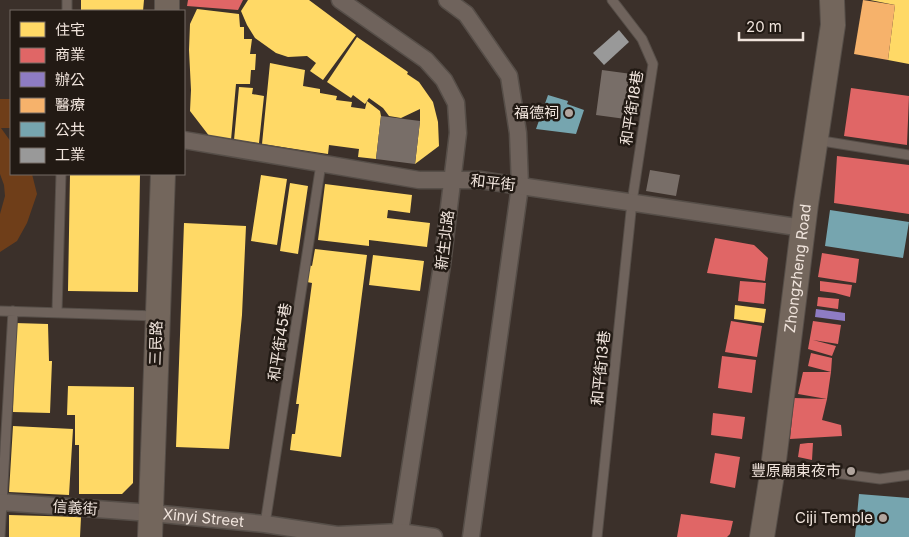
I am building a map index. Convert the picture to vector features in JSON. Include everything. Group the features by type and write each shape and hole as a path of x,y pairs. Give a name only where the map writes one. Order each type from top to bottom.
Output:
{"street":[{"name":"新生北路","path":"340,0 426,60 444,80 456,103 458,133 442,265 400,534"},
{"path":"447,0 466,14 509,76 518,132 520,186 471,537"},
{"name":"Zhongzheng Road","path":"762,537 773,468 803,228 833,25 832,0"},
{"name":"和平街","path":"185,140 419,180 480,180 803,228"},
{"name":"三民路","path":"150,537 163,175"},
{"name":"信義街","path":"1,502 150,513"},
{"name":"Xinyi Street","path":"150,513 265,524 336,536 400,534 434,537"}],"lane":[{"name":"和平街18巷","path":"612,0 642,39 653,64 632,202"},
{"path":"816,140 909,155"},
{"name":"和平街45巷","path":"265,524 321,164"},
{"path":"57,312 61,175"},
{"name":"和平街13巷","path":"596,537 632,202"},
{"path":"0,310 157,316"},
{"path":"0,537 13,311"},
{"path":"773,468 805,469 880,479 909,475"}],"shaded area":[{"path":"0,99 10,99 10,128 1,128 10,141 10,175 32,175 37,194 27,223 17,241 0,252 0,214 5,196 0,174"}],"building: 住宅":[{"path":"81,0 144,0 143,10 81,10"},
{"path":"248,0 309,0 356,35 323,80 310,71 316,63 307,56 288,57 276,53 255,38 241,11"},
{"path":"870,0 909,0 909,64 888,60 895,5"},
{"path":"197,9 239,14 240,27 244,27 244,39 252,39 250,54 256,54 255,70 251,70 250,84 236,84 231,140 210,137 190,111 190,24"},
{"path":"357,37 408,72 407,74 419,82 433,102 438,122 439,146 415,164 420,109 401,118 389,116 383,108 369,98 365,104 353,95 351,98 327,82"},
{"path":"270,63 305,70 303,86 320,89 320,93 337,96 336,100 352,102 351,107 365,109 367,101 380,111 376,159 358,157 359,149 329,145 328,154 262,144"},
{"path":"239,87 253,88 252,94 264,96 259,143 234,140"},
{"path":"70,175 140,175 138,292 68,291"},
{"path":"261,175 287,179 277,245 251,241"},
{"path":"290,183 308,186 298,254 280,251"},
{"path":"325,184 412,195 410,213 388,210 387,218 430,223 427,247 369,240 369,246 318,240"},
{"path":"184,223 246,226 242,315 229,449 176,447"},
{"path":"315,249 367,255 341,457 290,450 292,434 295,434 299,404 296,404 312,283 307,282 309,265 312,266"},
{"path":"373,255 424,261 420,291 369,285"},
{"path":"735,305 766,309 764,323 734,319"},
{"path":"15,323 48,324 49,361 52,361 50,413 13,412"},
{"path":"68,386 134,387 133,483 122,494 79,494 79,445 75,445 75,415 67,415"},
{"path":"13,426 73,429 69,495 9,492"},
{"path":"9,515 81,517 80,537 9,537"}],"building: 商業":[{"path":"188,0 243,0 238,10 187,6"},
{"path":"851,88 909,96 907,145 844,136"},
{"path":"837,156 909,165 909,214 834,203"},
{"path":"715,238 754,245 768,258 765,281 707,273"},
{"path":"822,253 859,259 856,283 818,277"},
{"path":"740,281 766,283 764,304 738,301"},
{"path":"820,281 852,285 850,297 820,291"},
{"path":"818,297 839,299 838,309 817,306"},
{"path":"731,321 762,326 757,357 725,352"},
{"path":"813,321 841,325 838,344 813,340 836,346 832,356 808,349"},
{"path":"811,353 832,358 831,372 808,366"},
{"path":"722,356 756,360 752,393 718,388"},
{"path":"803,372 831,372 827,399 798,394"},
{"path":"794,398 827,399 822,420 841,425 842,436 790,439"},
{"path":"713,413 745,417 742,439 711,435"},
{"path":"813,443 812,460 798,457 800,444"},
{"path":"715,453 740,457 735,488 710,483"},
{"path":"681,514 733,521 730,534 727,537 677,537"}],"building: 辦公":[{"path":"816,309 845,313 845,321 815,317"}],"building: 醫療":[{"path":"863,0 895,5 888,60 854,54"}],"building: 公共":[{"path":"548,95 568,101 567,104 584,110 576,134 536,129"},
{"path":"830,210 909,222 903,258 825,246"},
{"name":"Ciji Temple","path":"859,494 909,498 909,537 855,537"}],"building: 工業":[{"path":"619,30 629,42 604,65 593,53"}],"building: 其他":[{"path":"602,70 639,75 633,120 596,115"},
{"path":"381,116 420,121 415,164 376,159"},
{"path":"650,170 680,175 676,196 646,191"}],"place":[{"name":"福德祠","path":"569,113"},
{"name":"豐原廟東夜市","path":"851,471"},
{"name":"Ciji Temple","path":"883,518"}]}
